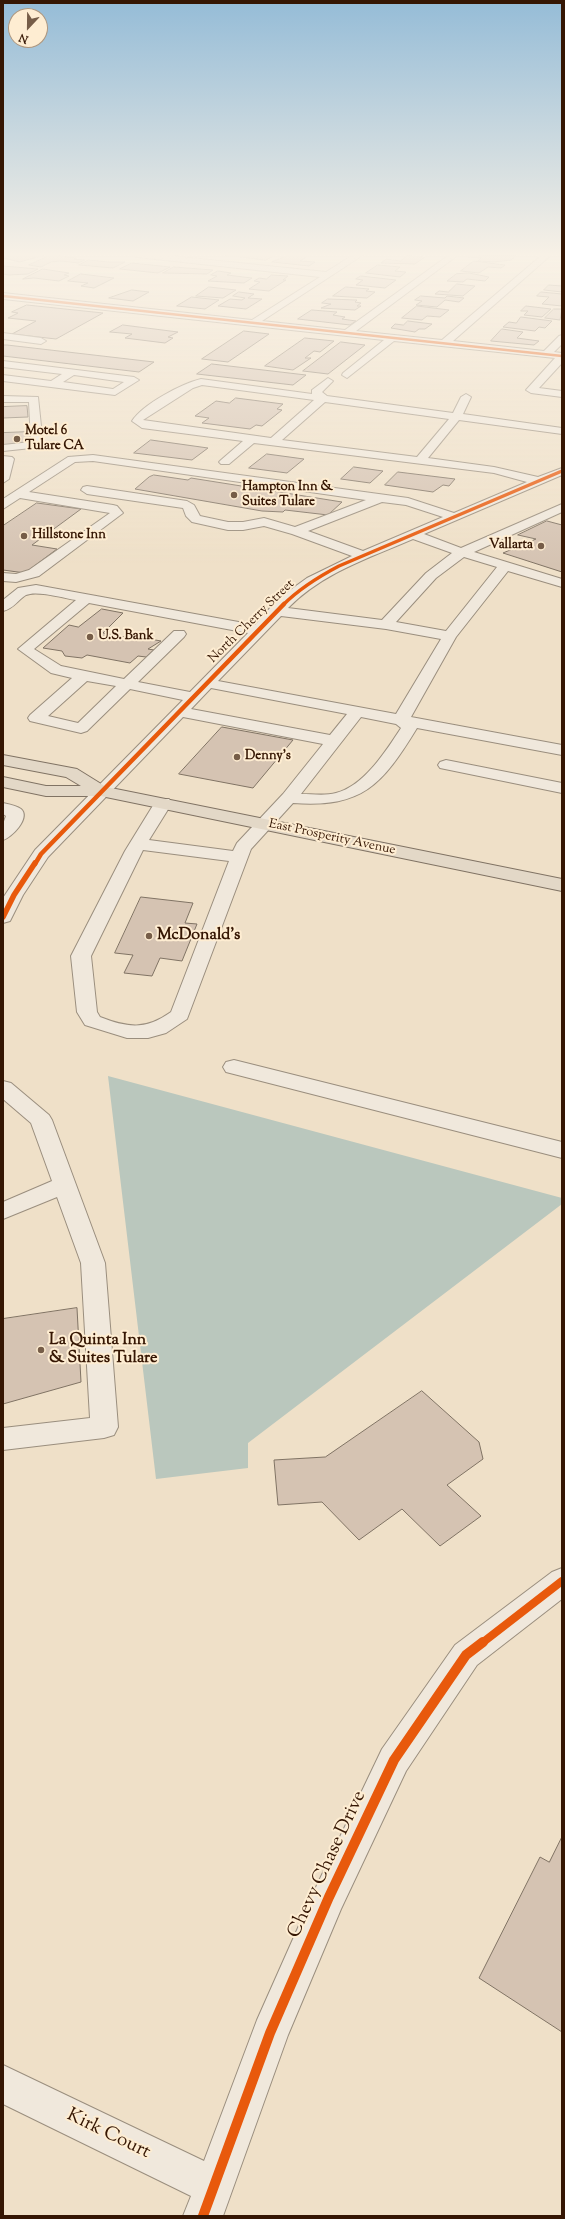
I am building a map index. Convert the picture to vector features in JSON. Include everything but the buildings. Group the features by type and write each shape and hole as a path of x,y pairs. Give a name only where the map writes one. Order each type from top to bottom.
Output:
{"main road":[{"name":"East Prosperity Avenue","path":"3,760 71,773 101,791"},
{"name":"East Prosperity Avenue","path":"3,782 46,791 101,791 562,885"}],"street":[{"path":"347,375 367,359"},
{"path":"560,359 531,390 562,394"},
{"path":"3,364 134,380 115,392 3,378"},
{"path":"53,384 72,372"},
{"path":"323,398 316,392 328,381"},
{"path":"562,431 201,382 189,386 141,415 137,421 142,425 494,470 562,482"},
{"path":"419,461 457,416 466,397"},
{"path":"273,442 323,398"},
{"path":"3,399 34,399 38,445 4,456 3,479"},
{"path":"225,462 252,439"},
{"path":"3,505 76,457 128,462 408,502 455,517"},
{"path":"115,472 128,462"},
{"name":"North Cherry Street","path":"3,916 8,894 41,854 275,611 294,594 312,580 364,556 562,471"},
{"path":"89,490 102,481"},
{"path":"36,483 51,485"},
{"path":"74,488 202,508"},
{"path":"3,577 16,578 34,573 117,512 113,509 18,494"},
{"path":"296,531 380,498"},
{"path":"188,506 192,516 196,519 216,524 243,526 264,522"},
{"path":"386,625 410,596 445,562 462,552 562,508"},
{"path":"243,514 264,522 296,531 364,556"},
{"path":"412,535 462,552 562,582"},
{"path":"401,720 450,636 506,565"},
{"path":"3,606 23,591 36,589 257,630"},
{"path":"86,599 25,649 56,670 192,697"},
{"path":"275,611 386,625 450,636"},
{"path":"84,675 36,718 81,728 179,634"},
{"path":"206,683 562,750"},
{"path":"179,711 334,740"},
{"path":"162,803 138,844 82,956 87,1012 92,1021 124,1032 151,1032 173,1021 180,1015 243,847 289,798 358,711"},
{"path":"289,798 333,798 357,790 370,779 399,743 409,727 401,720"},
{"path":"446,765 562,788"},
{"path":"3,808 15,813 15,820 3,835"},
{"path":"138,844 240,857"},
{"path":"234,1067 562,1150"},
{"path":"3,1088 41,1120 93,1263 104,1427 3,1439"},
{"path":"3,1211 64,1185"},
{"name":"Chevy Chase Drive","path":"208,2201 270,2034 329,1897 394,1760 466,1655 562,1581"},
{"name":"Kirk Court","path":"3,2084 208,2201"}],"shaded area":[{"path":"108,1076 562,1198 562,1204 248,1443 248,1468 156,1479"}],"cycle path":[{"path":"3,917 14,895 41,854 294,594 312,581 339,566 562,471"},
{"path":"203,2216 270,2033 329,1897 394,1760 466,1655 562,1581"}],"place":[{"name":"Motel 6 Tulare CA","path":"17,439"},
{"name":"Hampton Inn & Suites Tulare","path":"234,495"},
{"name":"Hillstone Inn","path":"24,536"},
{"name":"Vallarta","path":"541,546"},
{"name":"U.S. Bank","path":"90,637"},
{"name":"Denny's","path":"237,757"},
{"name":"McDonald's","path":"149,936"},
{"name":"La Quinta Inn & Suites Tulare","path":"41,1350"}]}
